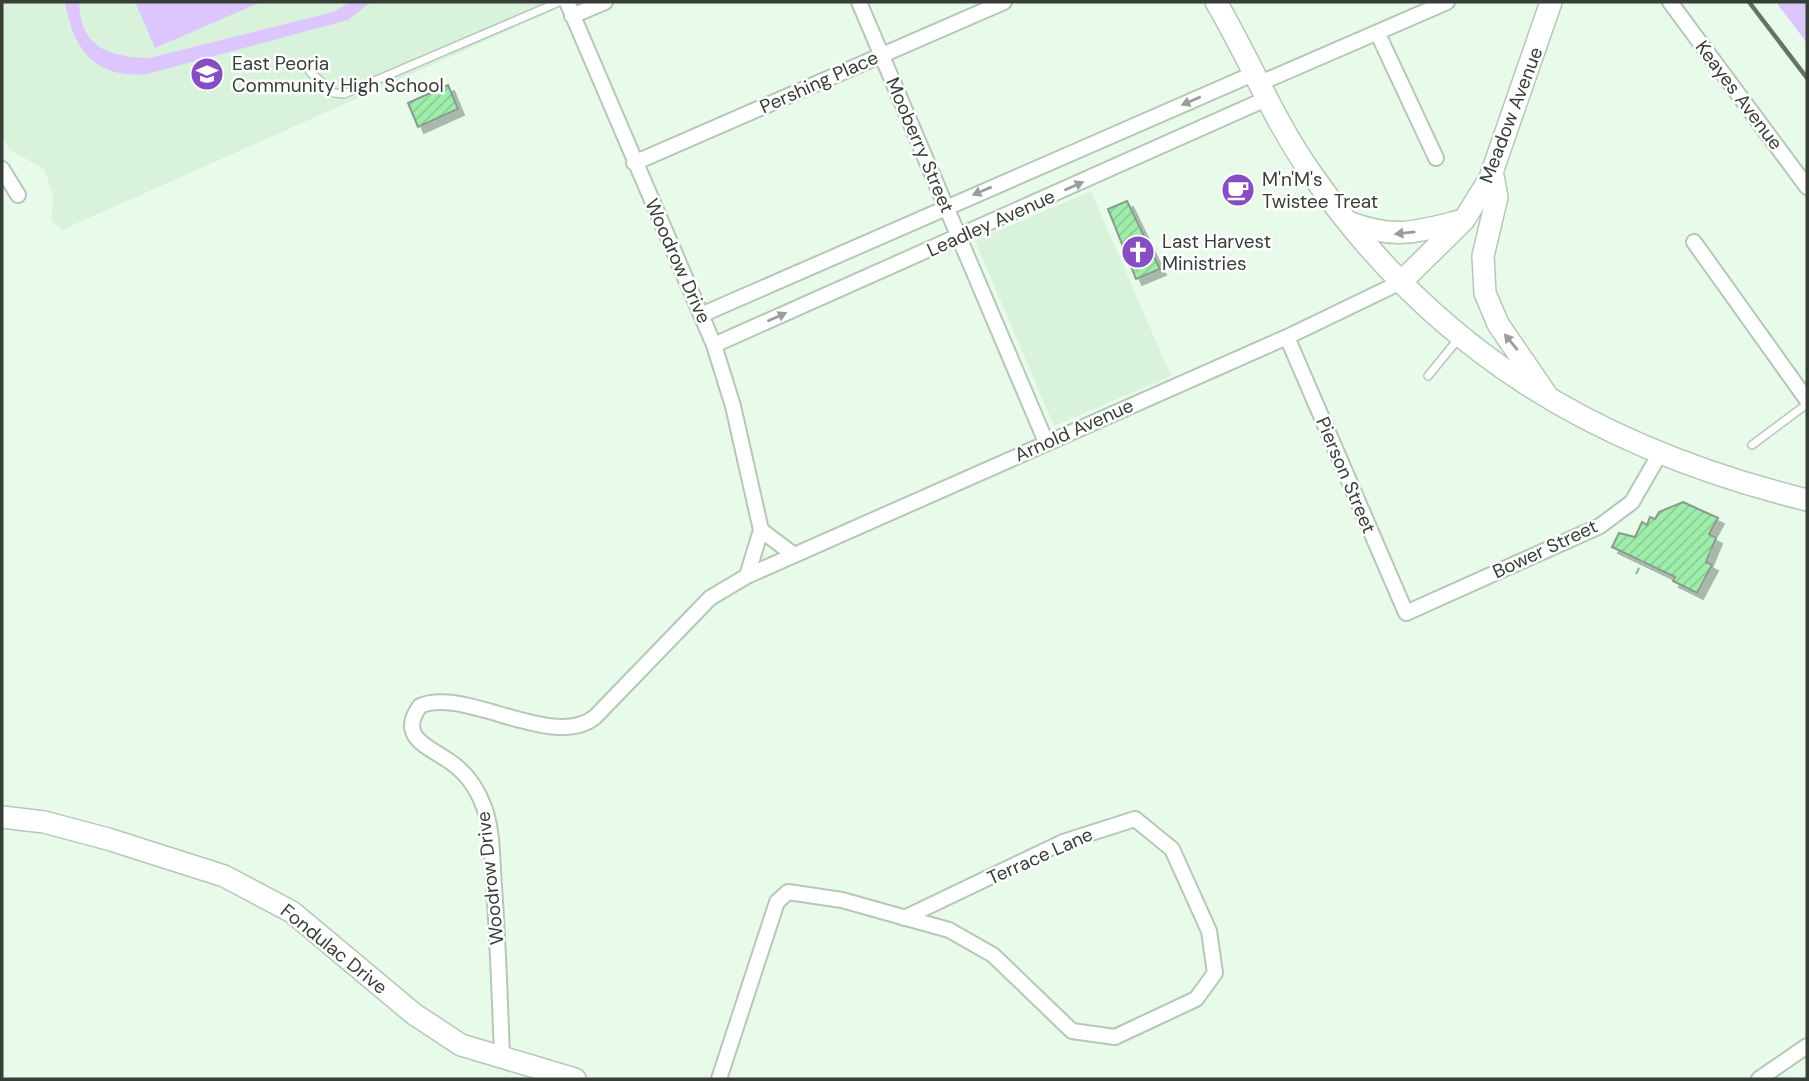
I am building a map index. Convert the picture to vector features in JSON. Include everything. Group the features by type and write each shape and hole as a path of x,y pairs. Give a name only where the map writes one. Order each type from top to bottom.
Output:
{"main road":[{"path":"1216,2 1259,86 1310,172 1346,222 1401,282 1459,337 1549,398 1612,433 1699,470 1807,500"},
{"name":"Meadow Avenue","path":"1401,282 1464,220 1493,171 1551,2"},
{"path":"1493,171 1497,197 1483,256 1485,293 1498,324 1549,398"},
{"path":"1346,222 1390,235 1414,233 1464,220"},
{"name":"Fondulac Drive","path":"2,817 44,822 108,839 224,876 292,912 414,1014 461,1045 575,1079"}],"street":[{"path":"570,9 605,2"},
{"name":"Mooberry Street","path":"859,2 1046,442"},
{"name":"Pershing Place","path":"635,163 1003,2"},
{"name":"Leadley Avenue","path":"701,315 946,207 1259,86 1447,2"},
{"name":"Keayes Avenue","path":"1670,2 1807,187"},
{"name":"Woodrow Drive","path":"502,1057 493,874 485,810 470,780 449,761 419,742 413,725 417,709 437,702 545,724 566,727 584,724 710,598 747,576 761,530 733,406 714,345 570,9"},
{"path":"1378,34 1436,158"},
{"name":"Leadley Avenue","path":"714,345 959,237 1259,86"},
{"path":"2,169 18,195"},
{"path":"1694,242 1807,402"},
{"name":"Arnold Avenue","path":"747,576 1287,337 1401,282"},
{"name":"Pierson Street","path":"1287,337 1406,613"},
{"name":"Bower Street","path":"1406,613 1600,526 1632,502 1659,454"},
{"path":"761,530 794,555"},
{"name":"Terrace Lane","path":"719,1079 780,897 788,892 842,900 904,918 949,930 993,956 1072,1031 1115,1037 1196,999 1215,973 1209,931 1172,849 1135,819 1063,842 904,918"},
{"path":"1759,1079 1807,1046"}],"lane":[{"path":"310,72 334,93 344,94 559,2"},
{"path":"1428,376 1459,337"},
{"path":"1752,445 1807,402"}],"path":[{"path":"1710,555 1714,547"},
{"path":"1636,574 1643,560"}],"shaded area":[{"name":"East Peoria Community High School","path":"2,2 548,2 553,11 62,230 52,221 53,195 44,169 10,150 2,136"},
{"path":"65,2 79,2 85,30 91,40 100,47 122,55 149,58 333,12 351,2 371,2 348,20 147,74 129,74 114,72 90,58 74,34"},
{"path":"135,2 261,2 155,48"},
{"path":"1776,2 1807,2 1807,43"},
{"path":"1091,191 1171,376 1054,426 975,241"}],"building":[{"path":"448,85 458,109 418,127 408,103"},
{"name":"Last Harvest Ministries","path":"1127,201 1160,269 1136,279 1108,209"},
{"path":"1683,502 1718,518 1709,534 1716,538 1706,562 1712,565 1697,593 1673,581 1675,577 1612,547 1619,533 1635,537 1642,522 1647,525 1650,517 1655,519 1659,512"}],"railway":[{"path":"1749,2 1807,78"}],"place":[{"name":"East Peoria Community High School","path":"207,74"},
{"name":"M'n'M's Twistee Treat","path":"1238,190"},
{"name":"Last Harvest Ministries","path":"1138,252"}]}
